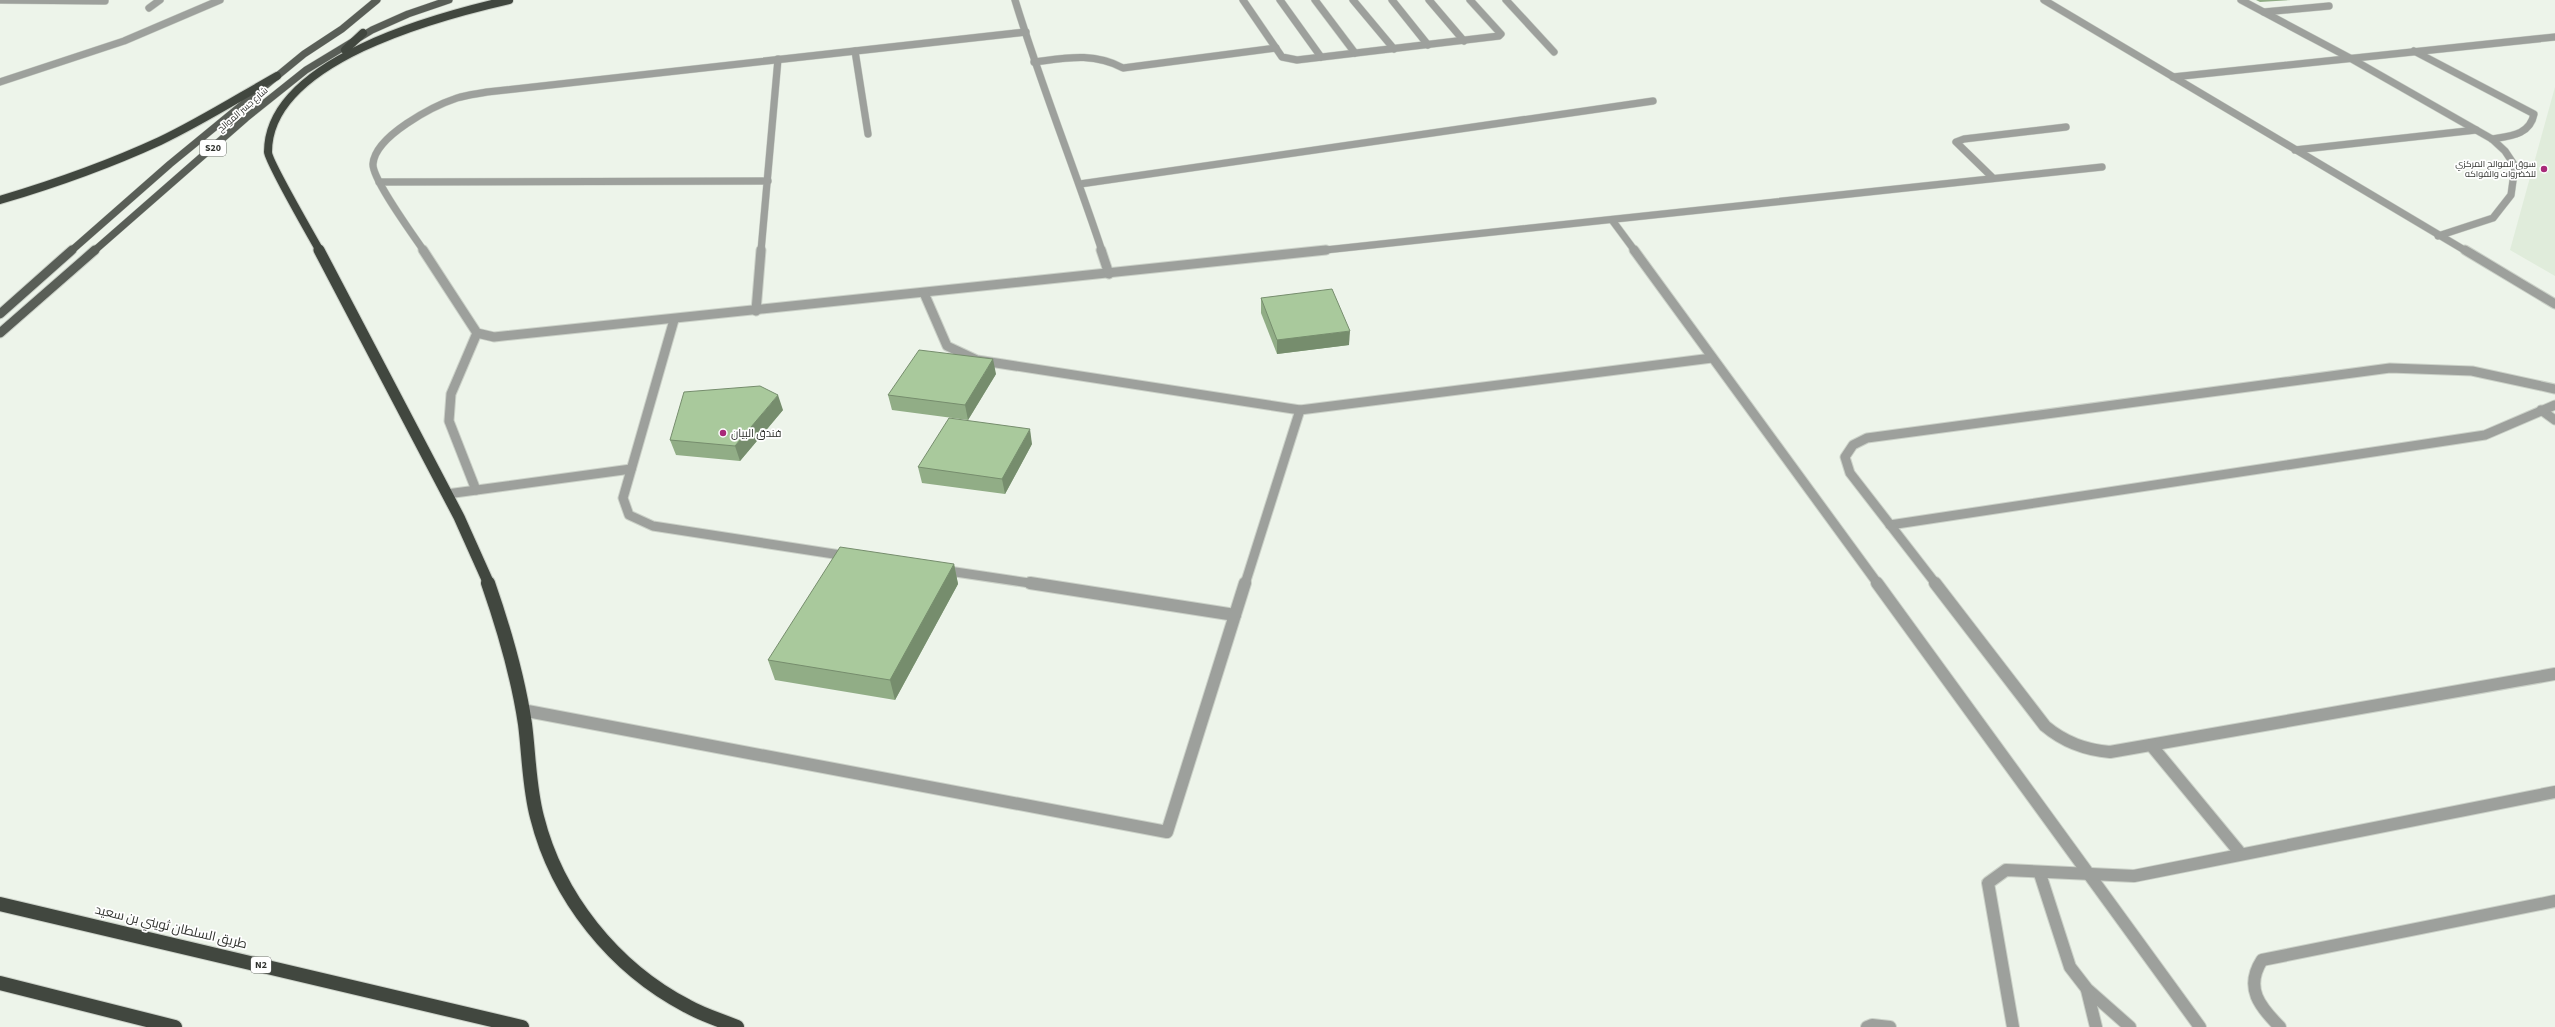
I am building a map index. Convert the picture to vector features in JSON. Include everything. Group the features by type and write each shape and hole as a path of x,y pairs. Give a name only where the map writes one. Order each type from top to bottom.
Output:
{"highway":[{"path":"284,105 322,70 377,39 446,14 509,0"},
{"path":"363,33 348,48 301,82 284,105 270,130 268,153 472,542 490,587 505,636 522,710 537,816 547,852 563,887 586,920 614,952 648,981 687,1006 737,1027"},
{"path":"0,200 78,174 141,149 183,129 277,76"},
{"name":"طريق السلطان ثويني بن سعيد","path":"0,904 522,1027"},
{"path":"0,983 175,1027"}],"main road":[{"name":"شارع جسر الموالح","path":"0,314 170,164 304,54 347,25 377,0"},
{"name":"شارع جسر الموالح","path":"0,333 292,79 363,33 401,16 449,0"}],"street":[{"path":"0,0 105,1"},
{"path":"149,8 160,0"},
{"path":"0,82 124,41 220,0"},
{"path":"1016,0 1034,62 1080,184 1109,274"},
{"path":"1243,0 1282,57 1297,60 1464,41 1501,34 1470,0"},
{"path":"1280,0 1321,57"},
{"path":"1315,0 1355,54"},
{"path":"1353,0 1394,49"},
{"path":"1392,0 1428,45"},
{"path":"1429,0 1464,41"},
{"path":"1506,0 1554,52"},
{"path":"2044,0 2438,236 2555,304"},
{"path":"2241,0 2350,58 2492,139 2505,151 2515,166 2511,194 2493,218 2438,236"},
{"path":"2264,12 2329,6"},
{"path":"1026,32 487,92 457,98 430,109 395,133 379,148 373,165 379,182 477,333 483,336 494,337 674,320 2102,167"},
{"path":"2173,77 2555,37"},
{"path":"1034,62 1090,55 1108,59 1123,68 1276,48"},
{"path":"855,51 868,134"},
{"path":"2414,51 2534,114 2531,125 2521,133 2492,139"},
{"path":"756,311 778,59"},
{"path":"1080,184 1653,102"},
{"path":"1993,178 1956,142 1964,139 2066,127"},
{"path":"2295,150 2476,130"},
{"path":"379,182 768,181"},
{"path":"1612,220 2200,1027"},
{"path":"924,293 947,346 977,360 1300,410 1712,358"},
{"path":"674,320 623,498 628,515 653,526 858,558"},
{"path":"476,490 449,421 451,394 477,333"},
{"path":"2555,389 2472,371 2390,368 1867,438 1853,445 1847,450 1846,465 1890,525 2040,720 2054,734 2080,747 2095,751 2110,752 2555,674"},
{"path":"1890,525 2485,435 2555,405"},
{"path":"522,710 1167,832 1300,410"},
{"path":"2541,410 2555,420"},
{"path":"447,494 631,469"},
{"path":"928,568 1235,615"},
{"path":"2151,745 2241,854"},
{"path":"2014,1027 1988,883 2006,870 2040,874 2088,873 2134,876 2555,792"},
{"path":"2040,874 2070,967 2087,989 2130,1027"},
{"path":"2280,1027 2259,1004 2253,990 2252,978 2255,968 2262,960 2555,901"},
{"path":"2087,989 2096,1027"},
{"path":"1867,1027 1872,1024 1890,1027"}],"shaded area":[{"name":"سوق الموالح المركزي للخضروات والفواكه","path":"2555,87 2555,276 2510,250"}],"building":[{"path":"1332,289 1350,331 1277,340 1261,298"},
{"path":"919,350 993,359 965,405 888,395"},
{"name":"فندق البيان","path":"760,386 778,395 735,446 670,440 684,392"},
{"path":"949,418 1030,429 1002,479 918,467"},
{"path":"840,547 954,564 890,680 768,660"}],"place":[{"name":"سوق الموالح المركزي للخضروات والفواكه","path":"2544,169"},
{"name":"فندق البيان","path":"723,433"}]}
